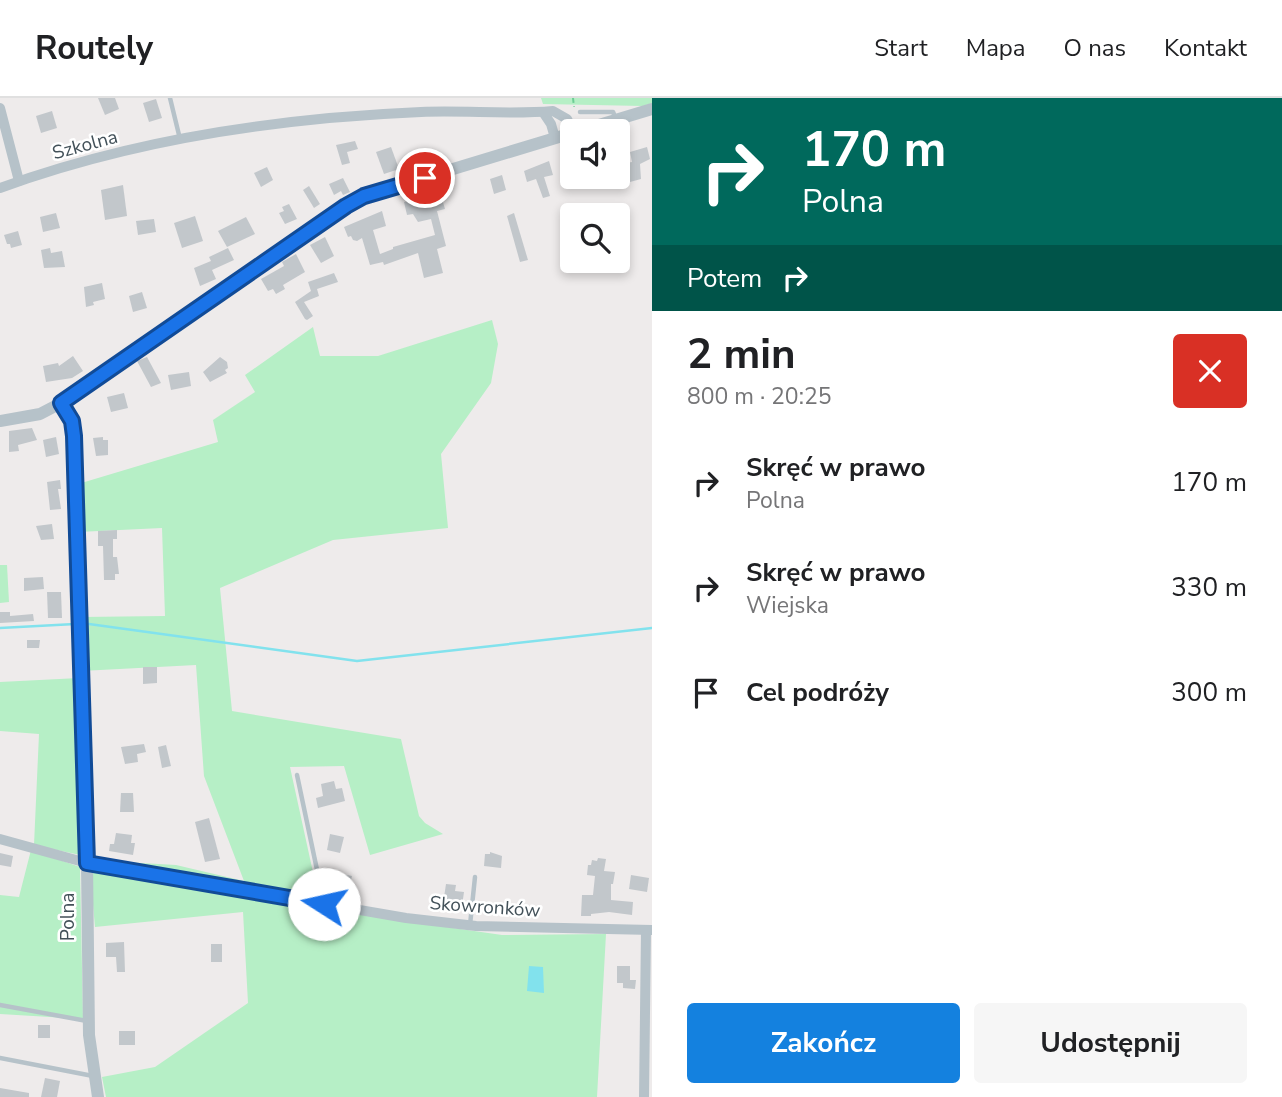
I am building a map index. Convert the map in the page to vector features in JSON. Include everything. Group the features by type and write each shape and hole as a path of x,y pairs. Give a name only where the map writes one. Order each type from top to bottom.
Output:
{"street":[{"path":"0,108 19,181"},
{"path":"620,119 652,109"},
{"name":"Szkolna","path":"0,188 96,159 180,139 267,125 348,116 425,112 554,111 567,119"},
{"path":"543,112 551,124 555,138"},
{"path":"0,421 40,414 61,403 319,224 364,196 560,136"},
{"name":"Polna","path":"61,403 72,421 74,436 87,863 88,1022 98,1097"},
{"name":"Skowronków","path":"0,839 87,863 406,918 470,926 649,930 644,1097"}],"lane":[{"path":"170,98 180,139"},
{"path":"580,112 613,112 616,119"},
{"path":"297,775 324,904"},
{"path":"470,926 475,877"},
{"path":"0,1005 88,1022"},
{"path":"0,1058 94,1076"}],"path":[{"path":"567,119 575,110 573,98"}],"green space":[{"path":"541,98 652,98 652,103 643,106 543,104"},
{"path":"492,320 498,344 491,383 441,454 448,528 333,540 220,588 232,711 401,739 419,816 443,834 370,855 344,766 290,767 321,909 502,935 606,934 597,1097 106,1097 102,1077 155,1067 248,1003 243,912 95,927 89,860 176,865 244,881 204,776 196,665 81,671 81,617 165,616 162,528 78,532 78,484 218,442 213,420 255,392 245,375 313,327 320,356 378,356"},
{"path":"0,565 7,565 9,602 0,603"},
{"path":"79,678 80,855 34,845 39,734 0,731 0,682"},
{"path":"31,850 80,867 83,1019 0,1014 0,895 19,897"}],"water":[{"path":"529,966 543,967 544,993 527,991"}],"building":[{"path":"98,98 115,98 119,109 105,115"},
{"path":"156,99 162,118 149,122 143,103"},
{"path":"52,111 57,128 41,133 36,116"},
{"path":"355,141 358,149 347,152 350,163 342,165 336,145"},
{"path":"391,147 399,169 384,174 376,152"},
{"path":"647,147 650,159 640,164 641,179 630,182 632,162 630,152"},
{"path":"549,161 553,175 544,177 550,196 543,198 536,179 527,182 524,171"},
{"path":"267,167 273,180 261,187 254,173"},
{"path":"502,175 506,190 494,194 490,179"},
{"path":"343,178 350,192 343,195 341,191 334,195 329,184"},
{"path":"123,185 127,216 105,220 101,190"},
{"path":"309,186 320,204 314,208 303,190"},
{"path":"440,192 445,209 437,211 446,246 437,249 443,273 424,278 418,253 384,265 383,262 370,265 362,238 357,241 351,236 348,237 344,227 382,211 386,226 373,230 380,254 393,247 435,235 431,219 418,222 413,214 407,215 404,202"},
{"path":"289,204 297,219 285,224 279,213 284,211 282,207"},
{"path":"56,213 60,228 43,232 40,217"},
{"path":"514,213 528,260 520,262 507,216"},
{"path":"195,216 203,241 182,248 174,223"},
{"path":"246,217 255,234 227,247 218,231"},
{"path":"154,219 156,232 138,235 136,221"},
{"path":"18,231 22,245 11,248 4,235"},
{"path":"325,237 334,256 321,263 310,245"},
{"path":"50,248 51,253 62,251 65,267 44,268 41,250"},
{"path":"228,248 234,260 212,270 216,279 200,286 194,268 211,261 209,257"},
{"path":"296,254 305,272 283,285 285,289 276,294 273,289 268,291 261,279 284,266 282,262"},
{"path":"334,273 338,282 317,289 319,296 304,302 313,316 305,319 295,302 311,291 308,282"},
{"path":"102,283 105,299 86,307 84,287"},
{"path":"142,292 147,308 133,312 129,296"},
{"path":"73,356 83,371 72,378 46,382 43,366 58,363 59,366"},
{"path":"147,357 161,383 151,387 137,361"},
{"path":"220,357 227,362 227,373 210,382 203,372"},
{"path":"189,372 191,386 171,390 168,375"},
{"path":"124,393 128,408 111,412 107,397"},
{"path":"32,428 37,440 18,445 19,451 9,452 9,431"},
{"path":"56,437 59,454 46,457 43,440"},
{"path":"103,437 103,440 108,440 108,455 96,456 93,438"},
{"path":"60,480 61,489 58,489 61,509 50,510 47,482"},
{"path":"52,524 54,539 41,540 36,526"},
{"path":"117,530 117,539 113,539 113,557 117,557 119,574 115,574 115,580 104,580 103,546 98,546 98,531"},
{"path":"43,577 44,589 24,591 24,578"},
{"path":"47,592 61,592 62,618 48,618"},
{"path":"0,612 10,612 10,616 33,614 34,621 0,623"},
{"path":"27,640 40,640 39,648 27,648"},
{"path":"143,667 157,667 157,683 143,684"},
{"path":"144,744 146,752 137,754 138,762 125,764 121,747"},
{"path":"166,745 171,766 162,768 158,747"},
{"path":"334,781 336,789 342,788 345,801 318,808 316,798 323,796 321,784"},
{"path":"121,793 133,793 134,812 120,812"},
{"path":"209,818 220,859 205,862 195,822"},
{"path":"116,833 132,835 131,843 135,843 133,855 109,851 110,844 114,844"},
{"path":"330,834 344,837 340,853 327,850"},
{"path":"490,852 502,856 501,868 484,866 485,854"},
{"path":"0,853 13,856 11,867 0,865"},
{"path":"598,858 606,859 604,871 615,872 611,884 611,900 633,902 632,915 609,912 581,916 582,895 593,895 595,876 587,875 588,865"},
{"path":"342,874 352,876 348,893 338,891"},
{"path":"631,875 649,878 647,892 629,889"},
{"path":"446,884 456,885 455,891 464,892 462,906 443,904"},
{"path":"124,942 125,972 117,972 116,957 106,957 106,943"},
{"path":"211,944 222,944 222,962 211,962"},
{"path":"617,966 630,966 630,980 636,980 635,989 623,988 623,983 617,983"},
{"path":"38,1025 50,1025 50,1038 38,1038"},
{"path":"119,1031 135,1031 135,1045 119,1045"},
{"path":"45,1078 60,1081 57,1097 41,1097"},
{"path":"0,1088 29,1093 29,1097 0,1097"}],"waterway":[{"path":"0,628 75,624"},
{"path":"89,624 357,661 652,628"}],"route":[{"path":"324,904 87,863 74,436 72,421 61,403 346,206 364,196 425,178"}]}
